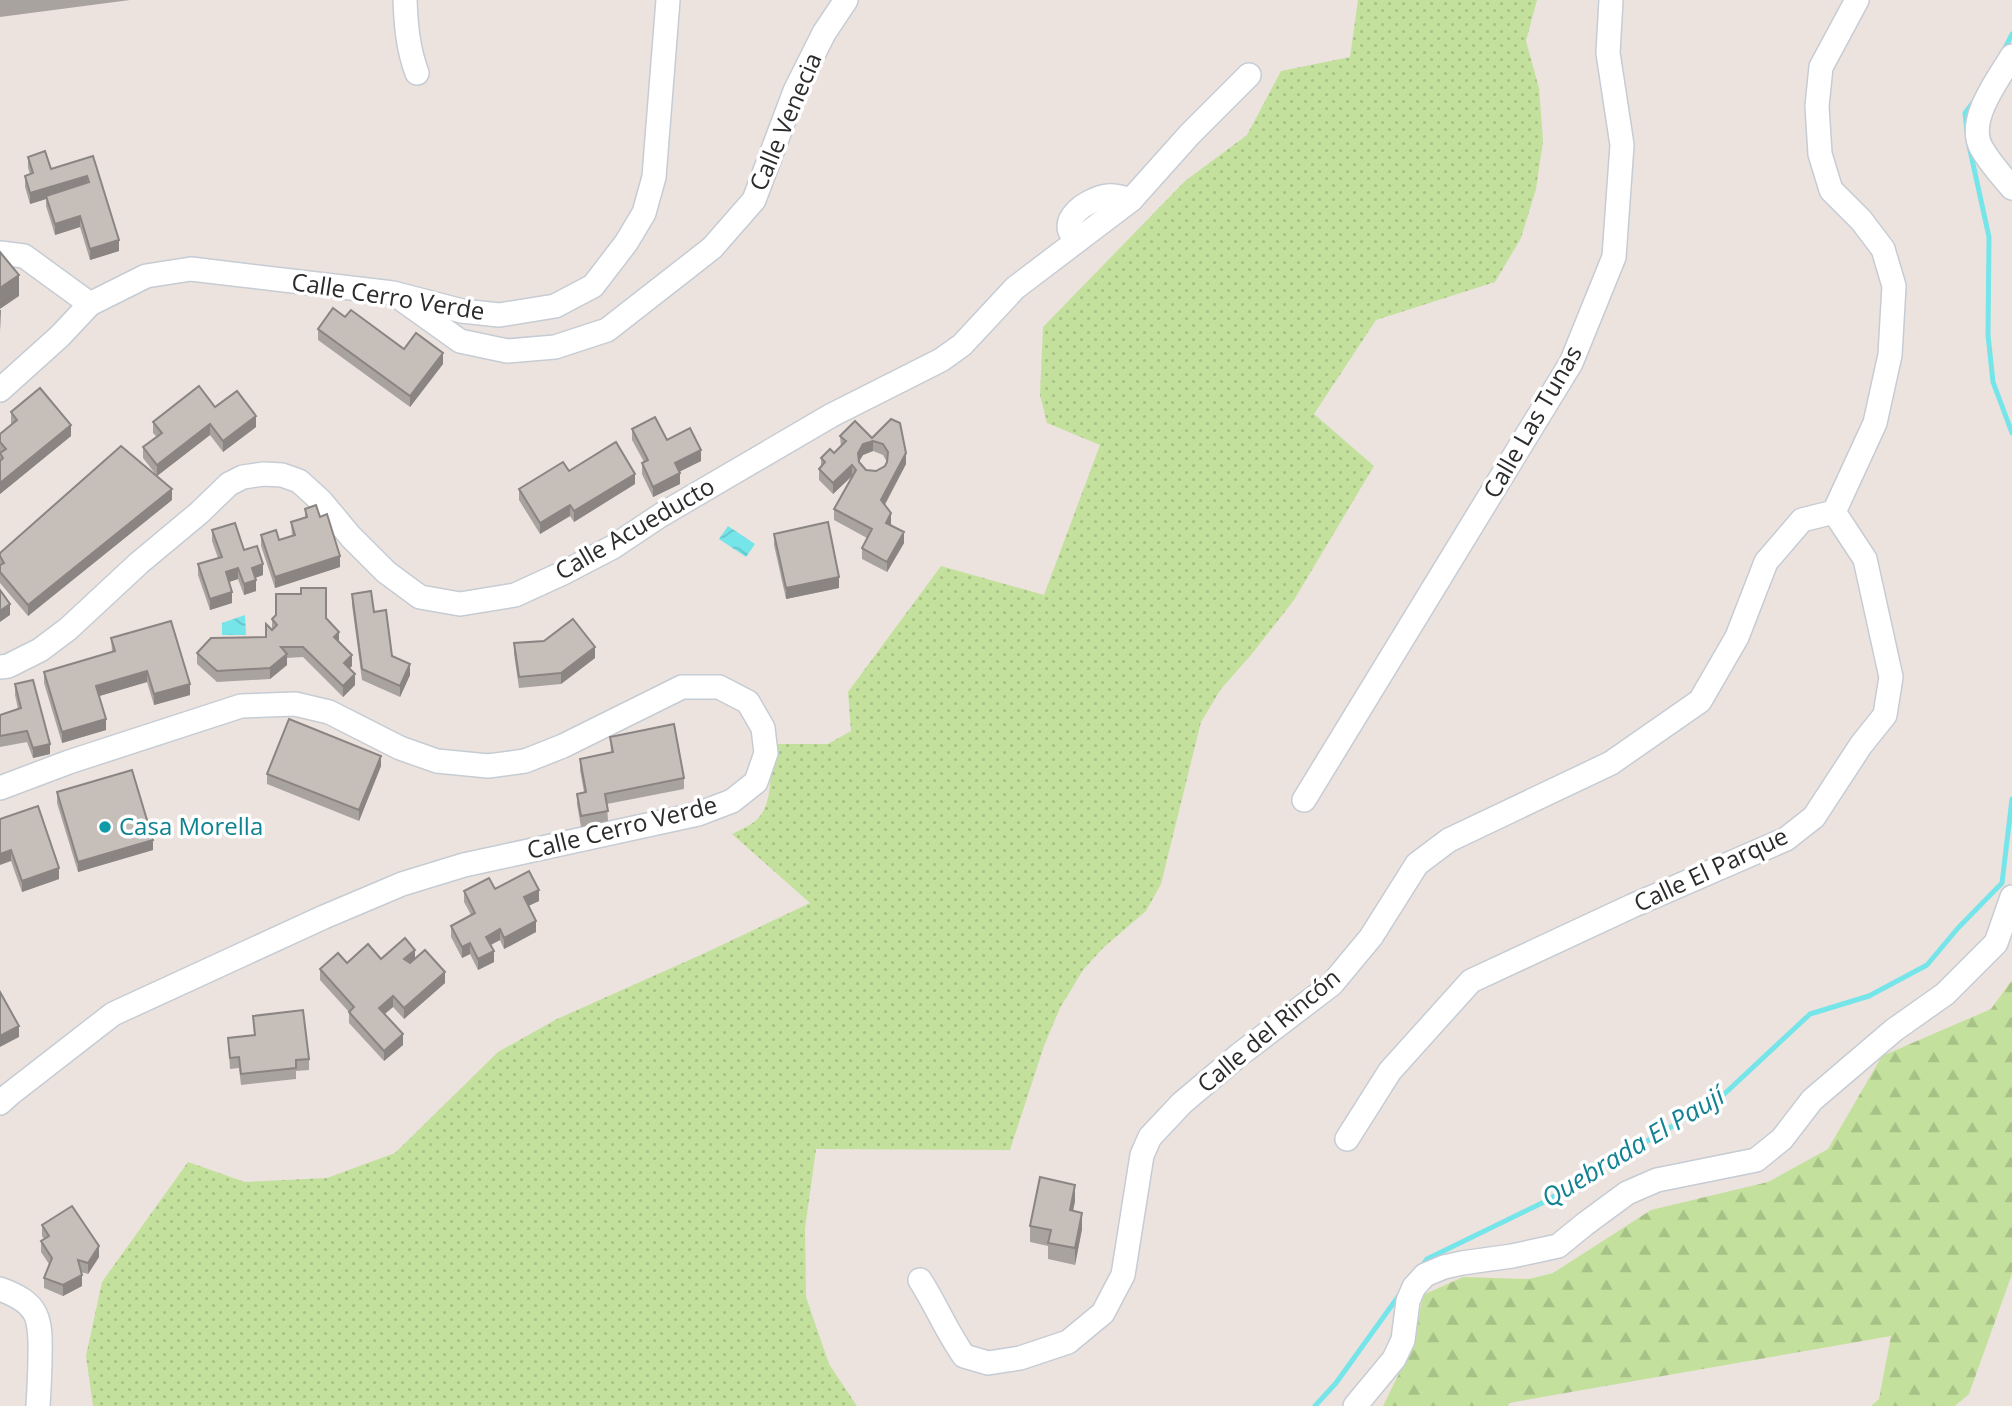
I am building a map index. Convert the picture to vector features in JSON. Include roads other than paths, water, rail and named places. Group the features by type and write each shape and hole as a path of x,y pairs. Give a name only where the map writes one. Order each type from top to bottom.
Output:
{"street":[{"path":"405,0 407,37 417,73"},
{"name":"Calle Cerro Verde","path":"0,390 60,336 90,304 146,276 191,269 393,293 462,311 499,315 555,306 593,286 626,243 644,213 654,177 668,0"},
{"name":"Calle Venecia","path":"393,293 460,341 507,351 555,347 607,330 712,248 754,200 795,91 824,33 846,0"},
{"name":"Calle Las Tunas","path":"1304,800 1571,363 1615,257 1622,145 1608,53 1611,0"},
{"path":"1834,512 1875,423 1890,355 1894,286 1883,249 1861,220 1831,190 1820,154 1817,106 1821,66 1857,0"},
{"path":"2012,56 1985,100 1977,124 1980,147 2012,188"},
{"name":"Calle Acueducto","path":"0,667 8,666 40,650 68,629 229,484 243,477 264,474 282,475 299,481 386,572 420,597 460,604 515,595 613,547 661,515 832,415 941,360 962,345 1015,288 1131,200 1248,75"},
{"path":"0,253 24,256 90,304"},
{"name":"Calle El Parque","path":"1347,1139 1390,1071 1471,981 1632,906 1786,839 1814,817 1861,744 1885,715 1891,677 1865,559 1834,512"},
{"name":"Calle del Rincón","path":"920,1280 936,1305 946,1330 964,1356 988,1363 1020,1358 1068,1342 1103,1313 1123,1276 1142,1155 1150,1137 1182,1103 1239,1055 1332,984 1371,937 1417,864 1449,840 1611,763 1700,701 1737,637 1766,562 1802,520 1834,512"},
{"name":"Calle Cerro Verde","path":"0,788 81,758 241,706 295,704 330,712 400,748 437,761 488,766 524,761 563,746 682,687 719,687 748,702 763,728 766,754 756,782 732,801 698,814 464,865 402,884 324,917 113,1014 3,1097"},
{"path":"1355,1406 1394,1359 1403,1340 1408,1301 1414,1287 1425,1275 1444,1266 1512,1256 1558,1245 1627,1193 1657,1180 1756,1160 1782,1139 1812,1100 1894,1030 1945,994 1996,943 2012,897"},
{"path":"0,1289 19,1296 34,1310 40,1323 38,1406"}],"water":[{"path":"728,526 755,544 746,557 719,539"},
{"path":"245,615 246,635 222,635 222,623"}],"waterway":[{"name":"Quebrada El Paují","path":"2003,52 2012,34"},
{"name":"Quebrada El Paují","path":"1967,132 1965,113 1975,100"},
{"name":"Quebrada El Paují","path":"1968,141 1989,237 1988,335 1993,382 2012,433"},
{"name":"Quebrada El Paují","path":"1421,1267 1427,1259 1544,1202 1720,1098 1810,1014 1869,996 1927,965 2002,883 2012,799"},
{"name":"Quebrada El Paují","path":"1315,1406 1336,1383 1400,1294"}],"place":[{"name":"Casa Morella","path":"105,827"}]}
